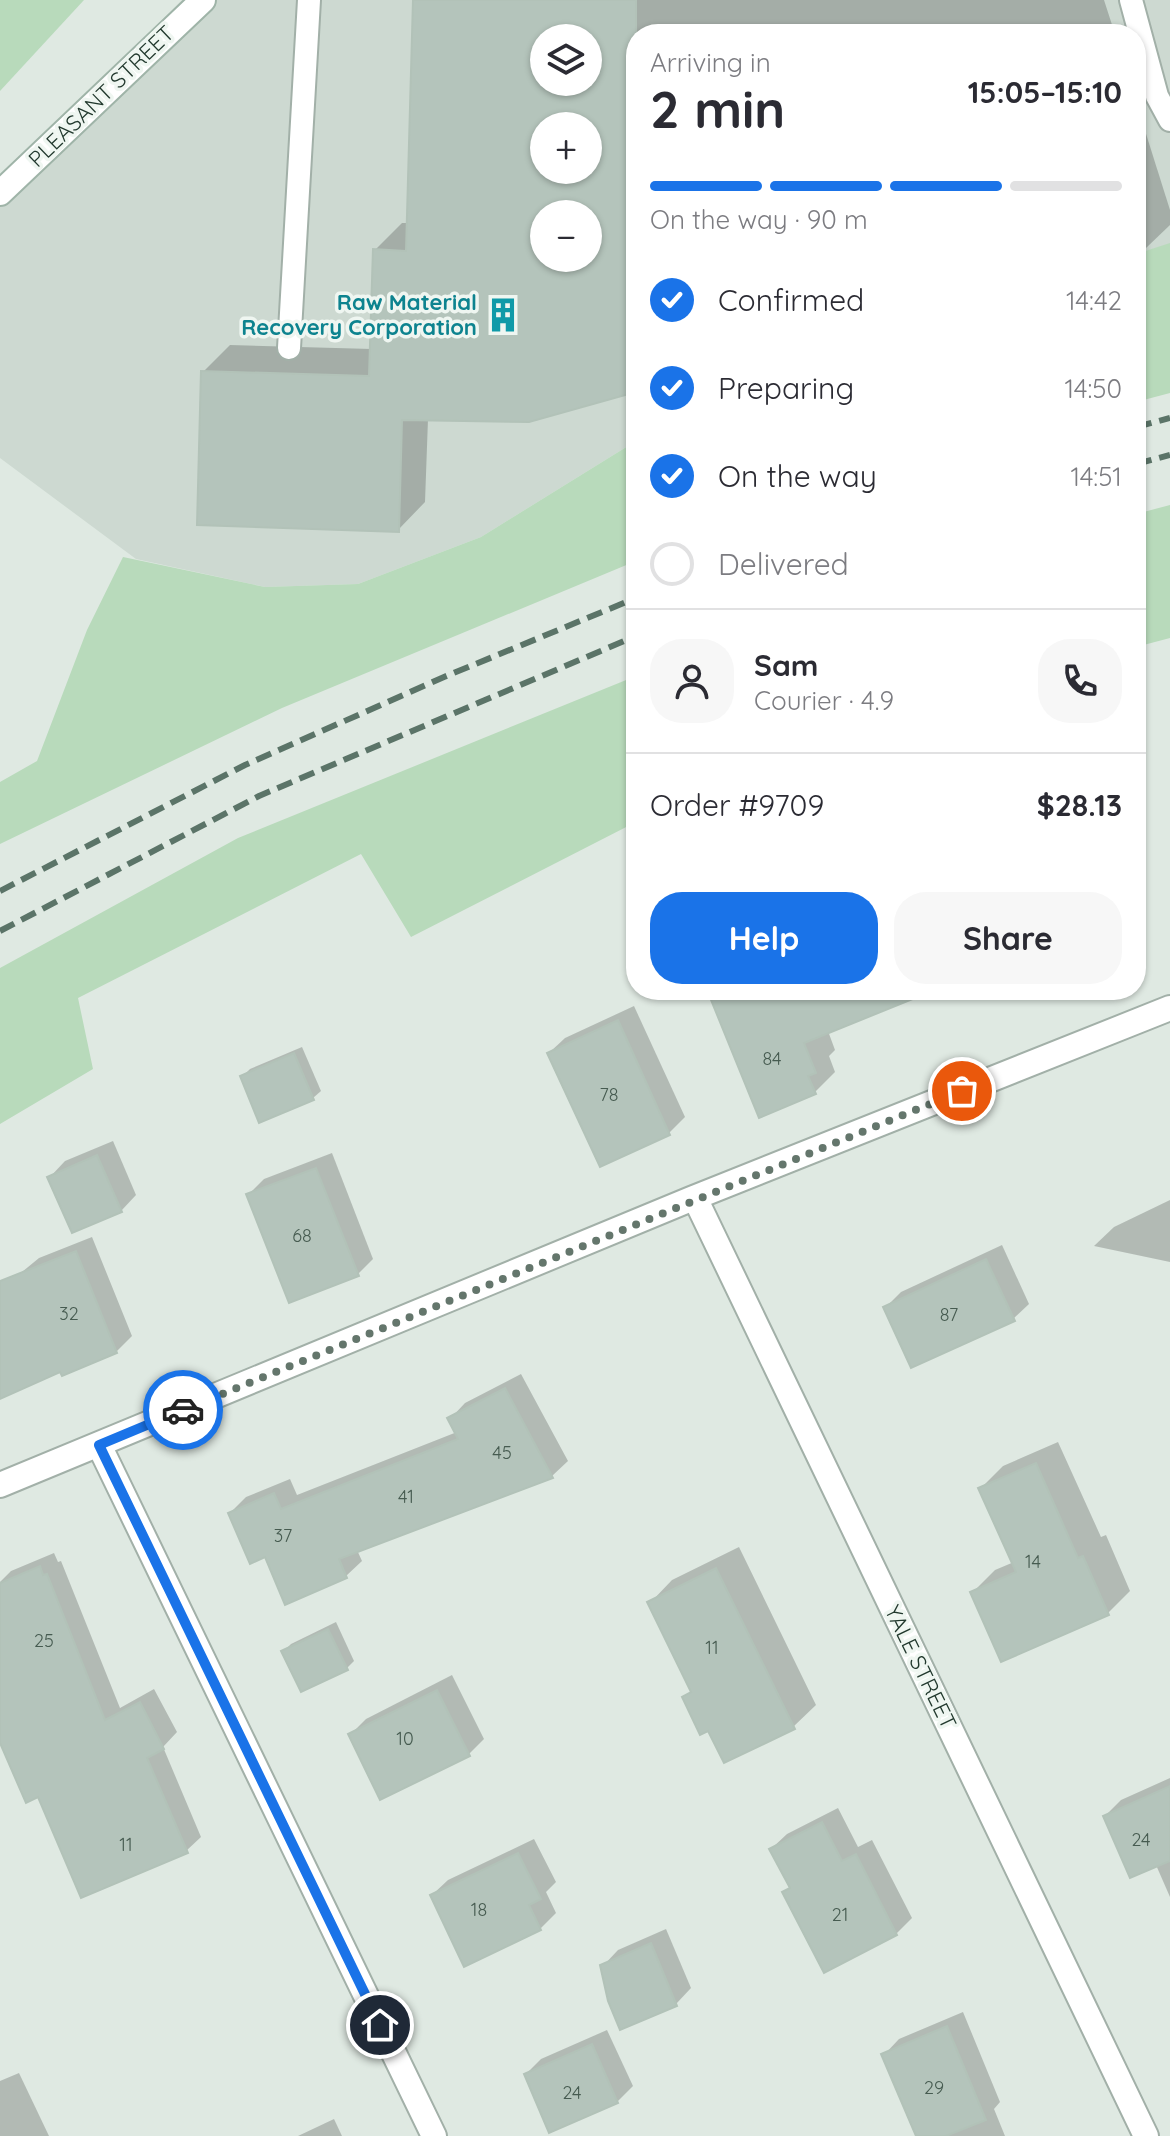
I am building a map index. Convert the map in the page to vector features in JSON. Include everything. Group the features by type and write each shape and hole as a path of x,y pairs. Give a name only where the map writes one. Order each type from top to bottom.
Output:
{"street":[{"name":"PLEASANT STREET","path":"0,193 203,0"},
{"path":"0,1485 695,1198 1170,1008"},
{"name":"YALE STREET","path":"695,1198 1146,2136"},
{"path":"99,1445 434,2136"}],"lane":[{"path":"289,348 309,0"},
{"path":"1131,0 1138,24"},
{"path":"1146,55 1157,96 1170,120"}],"shaded area":[{"path":"182,0 1170,0 1170,244 1146,251 1146,24 626,24 626,447 481,537 358,584 265,587 136,559 0,458 0,183"}],"green space":[{"path":"0,0 84,0 0,91"},
{"path":"1170,243 1170,393 1146,399 1146,251"},
{"path":"626,447 626,565 282,708 0,844 0,782 37,761 87,630 123,557 265,587 358,584 481,537"},
{"path":"1170,505 1170,638 1146,644 1146,511"},
{"path":"626,680 626,827 411,937 361,854 78,998 93,1069 0,1124 0,968 238,838"}],"building":[{"name":"Raw Material Recovery Corporation","path":"413,0 636,0 636,24 626,24 626,395 529,422 402,420 399,532 197,525 201,371 369,376 373,249 406,251"},
{"path":"711,1000 910,1000 804,1043 816,1073 808,1076 816,1094 759,1118"},
{"path":"618,1020 670,1135 600,1167 547,1053"},
{"path":"294,1053 314,1100 259,1123 240,1076"},
{"path":"97,1155 122,1212 72,1233 47,1177"},
{"path":"316,1168 359,1276 289,1303 246,1194"},
{"path":"76,1251 117,1353 62,1376 60,1372 0,1399 0,1281"},
{"path":"986,1259 1015,1321 911,1368 883,1307"},
{"path":"505,1388 553,1478 339,1559 347,1578 285,1605 265,1557 250,1564 228,1513 274,1493 281,1509 458,1439 447,1418"},
{"path":"1036,1463 1078,1558 1083,1556 1109,1615 1001,1662 970,1592 1016,1572 978,1488"},
{"path":"40,1566 43,1575 47,1574 105,1720 140,1702 164,1749 147,1758 188,1853 81,1898 38,1797 26,1803 0,1743 0,1583"},
{"path":"716,1568 795,1729 724,1763 708,1731 700,1735 682,1697 691,1692 647,1602"},
{"path":"328,1629 348,1670 301,1692 281,1651"},
{"path":"437,1690 470,1756 380,1800 348,1734"},
{"path":"1170,1786 1170,1861 1130,1878 1103,1816"},
{"path":"822,1822 842,1861 856,1854 897,1935 824,1973 782,1892 790,1888 769,1849"},
{"path":"518,1853 541,1899 529,1905 541,1930 464,1967 430,1895"},
{"path":"651,1943 677,2006 620,2030 608,2001 600,1965"},
{"path":"947,2026 986,2120 946,2136 916,2136 881,2054"},
{"path":"592,2044 618,2103 549,2133 524,2074"}],"railway":[{"path":"1146,424 1170,418"},
{"path":"1146,461 1170,455"},
{"path":"0,891 245,765 444,677 626,602"},
{"path":"0,931 259,796 626,640"}],"way so far":[{"path":"183,1410 691,1199 962,1091"}],"place":[{"name":"Raw Material Recovery Corporation","path":"503,315"}],"route":[{"path":"183,1410 99,1445 380,2025"}]}
